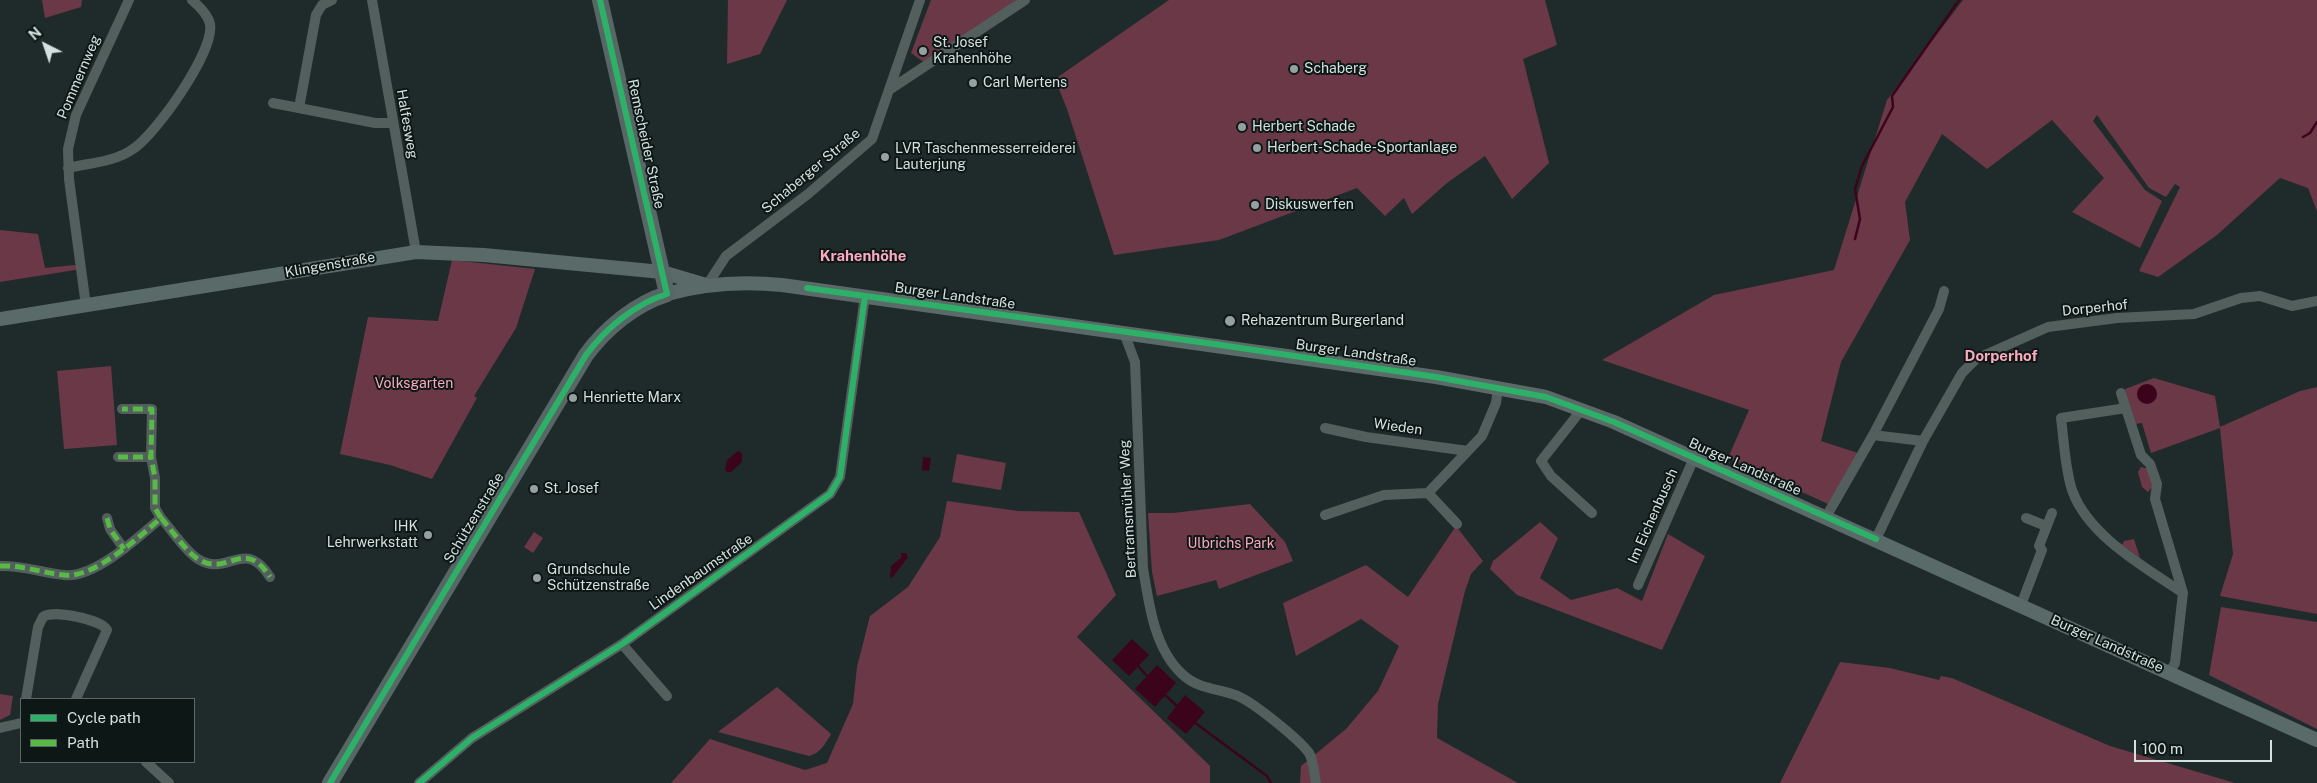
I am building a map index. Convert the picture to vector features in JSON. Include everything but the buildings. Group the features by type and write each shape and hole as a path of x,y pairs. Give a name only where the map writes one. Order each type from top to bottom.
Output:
{"main road":[{"name":"Remscheider Straße","path":"600,0 667,294"},
{"name":"Klingenstraße","path":"0,319 416,252 484,255 662,272"},
{"name":"Burger Landstraße","path":"662,272 707,285"},
{"name":"Burger Landstraße","path":"667,294 707,285 734,283 773,284 1207,343 1546,397 1582,409 1694,458 2317,740"},
{"name":"Schützenstraße","path":"330,783 586,355 602,336 630,313 648,301 667,294"}],"street":[{"name":"Pommernweg","path":"86,306 68,168 68,149 76,115 129,0"},
{"path":"68,168 116,157 129,152 142,142 165,115 196,66 210,35 208,20 192,0"},
{"path":"299,108 316,15 322,5 332,0"},
{"name":"Halfesweg","path":"372,0 416,252"},
{"name":"Schaberger Straße","path":"707,285 726,256 808,194 872,139 892,88 920,0"},
{"path":"892,88 1025,0"},
{"path":"273,103 375,123 393,123"},
{"path":"1826,517 1939,310 1944,291"},
{"name":"Lindenbaumstraße","path":"419,783 472,738 622,644 818,504 832,492 840,473 865,296"},
{"name":"Dorperhof","path":"1876,539 1923,441 1970,364 1990,352 2048,327 2117,318 2185,315 2204,311 2241,298 2260,296 2292,306 2317,301"},
{"name":"Bertramsmühler Weg","path":"1124,333 1135,362 1143,568 1148,601 1159,637 1176,667 1192,681 1206,689 1236,696 1276,722 1308,753 1316,783"},
{"path":"1325,515 1384,495 1428,493 1482,436 1496,403 1498,388"},
{"path":"2121,393 2141,455 2150,464 2157,484 2156,499 2182,593 2175,663 2170,672"},
{"path":"2126,408 2061,418 2072,488 2084,514 2098,530 2182,593"},
{"path":"122,409 152,409 150,457 155,478 155,508 161,518 197,559 222,564 241,557 248,557 258,564 270,577"},
{"path":"1582,409 1541,461 1551,476 1592,513"},
{"name":"Wieden","path":"1325,428 1366,437 1468,451"},
{"path":"1873,434 1923,441"},
{"path":"118,457 150,457"},
{"name":"Im Eichenbusch","path":"1638,585 1694,458"},
{"path":"1428,493 1457,524"},
{"path":"2021,605 2042,550 2039,546 2052,513"},
{"path":"107,518 110,530 124,549"},
{"path":"0,566 16,566 70,576 111,559 161,518"},
{"path":"2026,518 2046,526"},
{"path":"26,698 40,622 46,614 54,613 101,624 107,630 76,698"},
{"path":"622,644 667,696"},
{"path":"0,728 20,724"},
{"path":"147,763 169,783"}],"green space":[{"path":"42,0 82,0 81,7 45,18"},
{"path":"728,0 787,0 760,54 727,64"},
{"path":"931,0 1016,0 925,63 911,53"},
{"name":"Herbert-Schade-Sportanlage","path":"1169,0 1545,0 1557,45 1523,59 1549,163 1512,199 1485,156 1447,183 1412,214 1404,198 1385,216 1357,188 1219,240 1114,255 1067,109 1055,79"},
{"path":"1963,0 2317,0 2317,211 2308,188 2280,178 2217,235 2158,277 2139,271 2180,187 2175,184 2166,197 2149,188 2097,115 2093,121 2145,190 2162,201 2140,248 2072,212 2104,178 2052,120 1987,169 1942,134 1905,202 1910,240 1841,362 1821,441 1858,453 1828,504 1728,458 1749,410 1602,360 1714,295 1834,270 1887,100"},
{"path":"0,230 38,234 45,268 74,265 81,267 75,270 0,282"},
{"name":"Volksgarten","path":"452,260 535,269 516,328 474,396 477,398 432,479 390,465 340,454 368,317 438,321"},
{"path":"111,366 117,445 64,449 57,371"},
{"path":"2154,378 2215,396 2220,427 2300,391 2317,387 2317,614 2220,596 2233,554 2220,428 2151,453 2142,423 2136,424 2125,389"},
{"path":"957,454 1006,463 1001,490 952,482"},
{"path":"2141,467 2148,469 2154,485 2148,492 2142,487 2138,472"},
{"path":"947,501 1018,511 1079,512 1116,595 1077,637 1210,766 1210,783 671,783 710,739 805,770 827,763 853,704 857,667 870,616 908,587 940,537"},
{"name":"Ulbrichs Park","path":"1250,504 1285,542 1293,561 1219,589 1216,580 1157,596 1152,572 1148,513 1173,513"},
{"path":"1540,522 1558,538 1540,578 1571,600 1617,588 1642,601 1668,534 1705,556 1662,650 1517,595 1490,569 1493,561"},
{"path":"1456,526 1483,561 1471,574 1465,591 1438,704 1437,738 1518,783 1300,783 1301,766 1346,729 1378,691 1399,646 1361,619 1296,656 1283,603 1366,565 1408,597"},
{"path":"534,532 543,538 533,553 524,547"},
{"path":"2134,539 2140,558 2122,545 2124,541"},
{"path":"2221,607 2317,622 2317,729 2209,675"},
{"path":"1840,662 1890,668 1939,680 1941,676 1952,678 2110,746 2235,783 1780,783"},
{"path":"777,687 831,734 817,753 809,756 718,732"},
{"path":"0,694 13,696 10,715 0,720"}],"shaded area":[{"path":"2147,384 2154,387 2157,394 2154,401 2147,404 2140,401 2137,394 2140,387"},
{"path":"738,451 742,453 742,462 731,472 727,472 725,470 727,460"},
{"path":"923,457 931,458 929,471 922,470"},
{"path":"901,553 906,553 908,557 892,578 890,577 891,566 901,558"},
{"path":"1132,639 1149,655 1129,676 1112,660"},
{"path":"1157,665 1176,683 1155,707 1135,689"},
{"path":"1185,695 1205,712 1186,734 1167,718"}],"waterway":[{"path":"1855,239 1860,219 1855,189 1862,166 1893,107 1892,96 1959,0"},
{"path":"2303,137 2310,133 2317,122"},
{"path":"1138,666 1149,678"},
{"path":"1163,693 1179,708"},
{"path":"1194,722 1267,776 1271,783"}],"marked path":[{"path":"0,566 64,575 76,574 89,570 116,555 161,518 155,508 155,478 151,457 152,409 122,409"},
{"path":"118,457 151,457"},
{"path":"107,518 110,529 124,549"},
{"path":"161,518 193,556 198,559 209,564 218,564 244,558 261,565 270,577"}],"cycle path":[{"path":"330,783 586,355 603,335 622,318 655,298 667,294 600,0"},
{"path":"807,288 1207,343 1436,377 1546,397 1614,422 1876,539"},
{"path":"419,783 472,738 622,644 830,494 840,477 865,296"}],"place":[{"name":"St. Josef Krahenhöhe","path":"923,51"},
{"name":"Schaberg","path":"1294,69"},
{"name":"Carl Mertens","path":"973,83"},
{"name":"Herbert Schade","path":"1242,127"},
{"name":"Herbert-Schade-Sportanlage","path":"1257,148"},
{"name":"LVR Taschenmesserreiderei Lauterjung","path":"885,157"},
{"name":"Diskuswerfen","path":"1255,205"},
{"name":"Rehazentrum Burgerland","path":"1230,321"},
{"name":"Henriette Marx","path":"573,398"},
{"name":"St. Josef","path":"534,489"},
{"name":"IHK Lehrwerkstatt","path":"428,535"},
{"name":"Grundschule Schützenstraße","path":"537,578"}],"district":[{"name":"Krahenhöhe","path":"863,256"},
{"name":"Dorperhof","path":"2001,356"}]}
